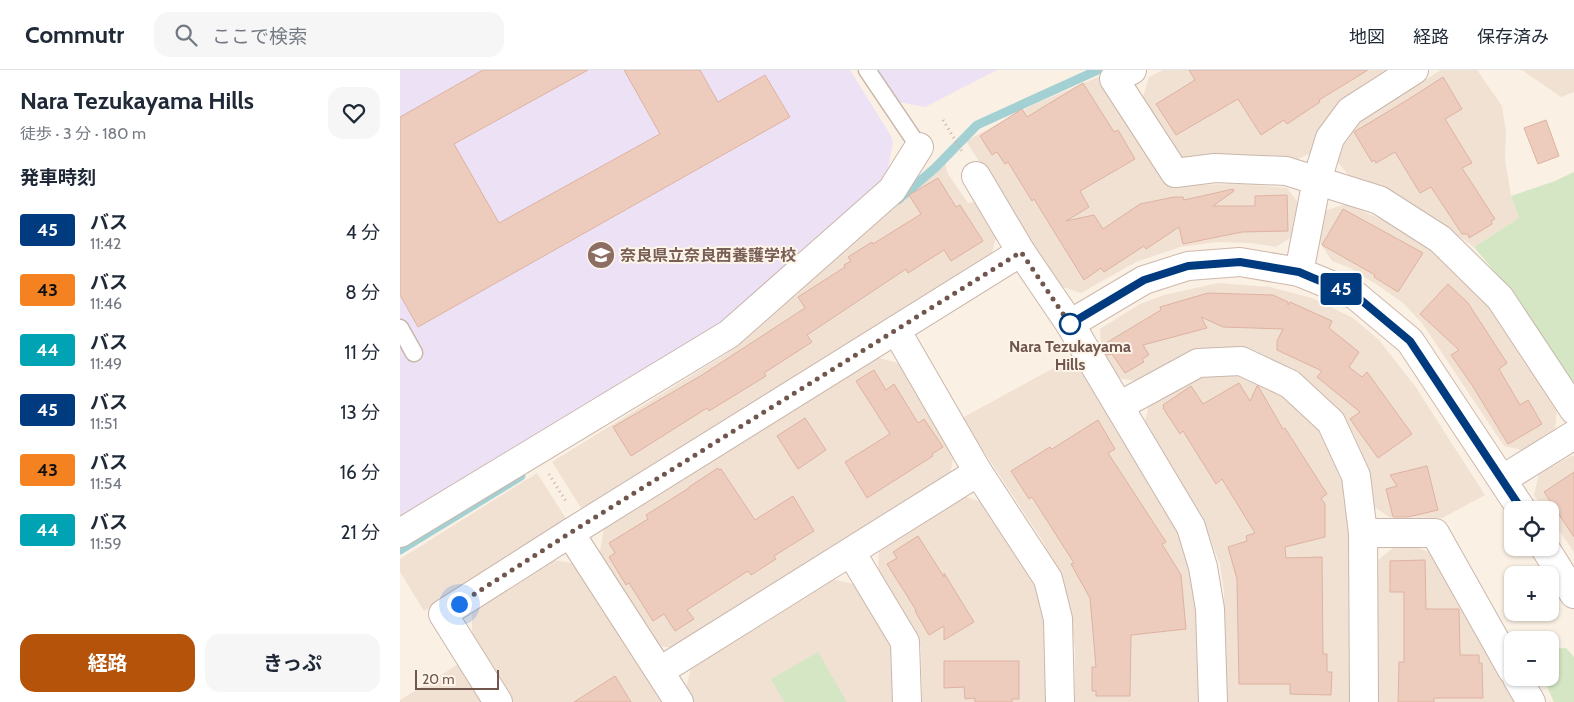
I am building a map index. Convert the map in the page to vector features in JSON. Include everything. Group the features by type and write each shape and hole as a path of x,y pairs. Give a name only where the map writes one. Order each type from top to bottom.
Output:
{"street":[{"path":"1132,70 1114,79 1175,173 1215,168 1286,171 1379,200 1440,239 1500,298 1574,410"},
{"path":"1299,272 1317,180 1330,138 1350,111 1414,70"},
{"path":"400,533 730,334 892,190 919,147"},
{"path":"976,176 1021,252 1070,324 1191,527 1204,567 1210,609 1214,702"},
{"path":"498,702 444,614 1021,252"},
{"path":"1070,324 1144,280 1188,266 1240,262 1299,272 1355,295 1410,341 1516,501"},
{"path":"896,330 978,472 1048,579 1058,618 1060,702"},
{"path":"1119,406 1198,363 1241,361 1290,384 1331,422 1356,476 1363,534 1364,702"},
{"path":"1503,479 1574,435"},
{"path":"660,671 978,472"},
{"path":"576,530 679,702"},
{"path":"1363,534 1435,533 1504,656"},
{"path":"851,552 905,642 907,702"},
{"path":"1550,556 1574,594"},
{"path":"1521,686 1530,702"}],"lane":[{"path":"867,70 919,147"},
{"path":"400,328 414,353"}],"path":[{"path":"943,120 976,176"},
{"path":"535,453 576,530"}],"shaded area":[{"name":"奈良県立奈良西養護学校","path":"400,70 850,70 891,136 893,143 885,181 719,328 400,522"},
{"path":"878,70 997,70 925,107 899,102"},
{"path":"1163,70 1395,70 1313,152 1294,161 1178,160 1142,100 1149,77"},
{"path":"1441,70 1477,70 1502,106 1506,132 1505,159 1511,196 1519,218 1474,247 1428,214 1350,177 1337,161 1339,152 1363,119"},
{"path":"1522,70 1574,70 1574,92 1561,97"},
{"path":"1100,76 1170,188 1189,185 1241,184 1287,188 1300,205 1293,236 1276,247 1251,243 1218,242 1180,247 1136,262 1081,293 1060,286 966,141 1033,105"},
{"path":"945,164 948,174 968,203 975,202 997,234 991,257 583,511 552,462 726,354"},
{"path":"1346,204 1383,220 1419,241 1460,273 1489,303 1557,407 1555,433 1527,451 1504,446 1422,323 1403,303 1379,286 1350,268 1332,261 1319,241 1324,211"},
{"path":"1218,283 1270,287 1312,298 1353,318 1379,340 1415,386 1485,495 1442,518 1389,517 1373,506 1362,454 1352,431 1336,407 1295,372 1243,348 1217,348 1185,354 1137,381 1118,378 1101,346 1100,329 1138,305 1164,295"},
{"path":"875,357 898,363 954,453 950,475 675,648 655,646 599,556 604,528"},
{"path":"1074,357 1186,544 1196,600 1201,702 1075,702 1075,648 1069,605 1061,578 1042,540 962,418"},
{"path":"1237,372 1265,386 1301,408 1318,430 1333,458 1347,492 1354,702 1227,702 1224,592 1220,564 1207,532 1144,427 1149,403 1200,377 1216,373"},
{"path":"1574,456 1574,552 1559,530 1559,501 1538,501 1534,495 1539,474"},
{"path":"537,473 567,520 424,611 400,572 400,559"},
{"path":"964,496 984,503 1036,588 1045,612 1049,702 922,702 921,647 900,605 878,572 879,548"},
{"path":"1413,545 1435,555 1504,679 1504,686 1508,686 1517,702 1377,702 1377,561 1393,548"},
{"path":"553,560 577,564 663,702 514,702 472,633 472,609"},
{"path":"832,579 858,585 895,652 895,702 691,702 685,692 692,664"},
{"path":"459,664 483,702 400,702 400,700"}],"green space":[{"path":"1574,172 1574,388 1514,295 1474,247 1519,218 1511,196 1555,181"},
{"path":"1559,648 1566,648 1574,657 1574,702 1554,702 1547,686 1559,686"},
{"path":"818,652 847,702 784,702 771,679"}],"building":[{"path":"483,70 588,70 454,144 499,223 660,134 624,70 700,70 718,102 765,75 790,117 418,327 400,295 400,117"},
{"path":"1189,70 1368,70 1319,100 1320,102 1287,124 1284,120 1261,135 1238,99 1176,135 1156,104 1195,80"},
{"path":"1443,77 1462,109 1445,119 1472,163 1462,168 1495,219 1491,221 1492,224 1469,238 1468,234 1462,234 1431,187 1420,193 1395,152 1376,163 1374,160 1372,162 1354,132"},
{"path":"1083,83 1114,132 1118,130 1135,159 1080,191 1089,207 1066,221 1094,215 1103,229 1140,204 1174,197 1183,197 1184,200 1233,189 1234,191 1213,206 1255,206 1255,196 1287,195 1288,231 1242,232 1183,244 1179,227 1146,249 1144,246 1104,272 1101,268 1084,280 1034,199 1032,201 1008,162 1005,164 997,152 992,155 980,136 1022,109 1027,117"},
{"path":"1546,120 1559,156 1538,164 1524,128"},
{"path":"938,178 956,207 960,205 983,241 951,261 944,250 908,273 906,269 807,335 812,342 764,373 766,376 709,411 707,408 631,456 613,427 702,375 805,308 798,297 845,267 844,265 851,261 848,257 921,214 909,195"},
{"path":"1343,209 1423,253 1398,292 1374,277 1375,275 1322,245"},
{"path":"1448,284 1468,303 1507,363 1499,369 1520,405 1528,400 1542,424 1508,444 1472,385 1451,355 1459,350 1420,314"},
{"path":"1208,293 1273,295 1288,302 1288,305 1290,302 1332,321 1329,328 1359,352 1349,367 1362,377 1367,372 1412,434 1378,458 1350,419 1360,412 1317,377 1322,371 1277,350 1277,341 1283,329 1223,327 1201,317 1207,328 1143,345 1149,355 1142,359 1144,362 1125,373 1112,354 1107,355 1101,346 1161,310 1160,307"},
{"path":"874,370 886,390 894,384 918,423 924,419 943,447 932,454 933,456 867,498 845,462 890,434 856,381"},
{"path":"1239,383 1250,401 1258,386 1283,429 1285,428 1327,494 1321,498 1325,504 1325,537 1285,547 1286,558 1322,557 1323,654 1327,654 1327,672 1332,672 1331,695 1290,694 1290,684 1239,684 1237,579 1228,547 1247,541 1246,536 1255,533 1222,479 1216,484 1183,431 1180,434 1163,408 1163,405 1191,386 1203,404"},
{"path":"805,418 826,450 798,469 777,436"},
{"path":"1098,420 1115,449 1108,453 1166,542 1162,544 1181,575 1186,629 1131,635 1130,696 1096,696 1096,691 1092,691 1092,667 1096,667 1090,598 1071,564 1074,563 1032,497 1029,499 1011,471 1050,447 1052,449"},
{"path":"1427,466 1438,510 1408,517 1393,517 1386,489 1397,486 1390,475"},
{"path":"718,468 719,470 721,469 755,520 793,496 814,531 774,556 776,559 751,575 748,571 687,610 694,619 675,631 664,614 653,621 629,583 626,585 609,557 615,553 609,543 648,519 646,515"},
{"path":"1574,472 1574,537 1559,514 1559,501 1550,501 1544,492"},
{"path":"918,536 944,577 944,573 974,622 944,640 944,626 929,635 916,610 887,564 897,558 893,552"},
{"path":"1425,560 1426,609 1459,609 1460,655 1479,655 1479,663 1482,663 1483,698 1434,698 1434,702 1398,702 1399,662 1404,662 1404,592 1390,592 1390,561"},
{"path":"944,661 1019,661 1019,699 1012,699 1012,702 975,702 975,698 965,699 964,687 944,688"},
{"path":"615,676 631,702 574,702"}],"waterway":[{"path":"898,200 935,168 977,125 1098,70"},
{"path":"400,550 521,476"}],"bus line":[{"name":"45","path":"1070,324 1144,280 1188,266 1240,262 1299,272 1355,295 1410,341 1516,501"}],"place":[{"name":"奈良県立奈良西養護学校","path":"601,255"},
{"name":"Nara Tezukayama Hills","path":"1070,324"}],"route":[{"path":"459,604 1021,252 1070,324"}]}
